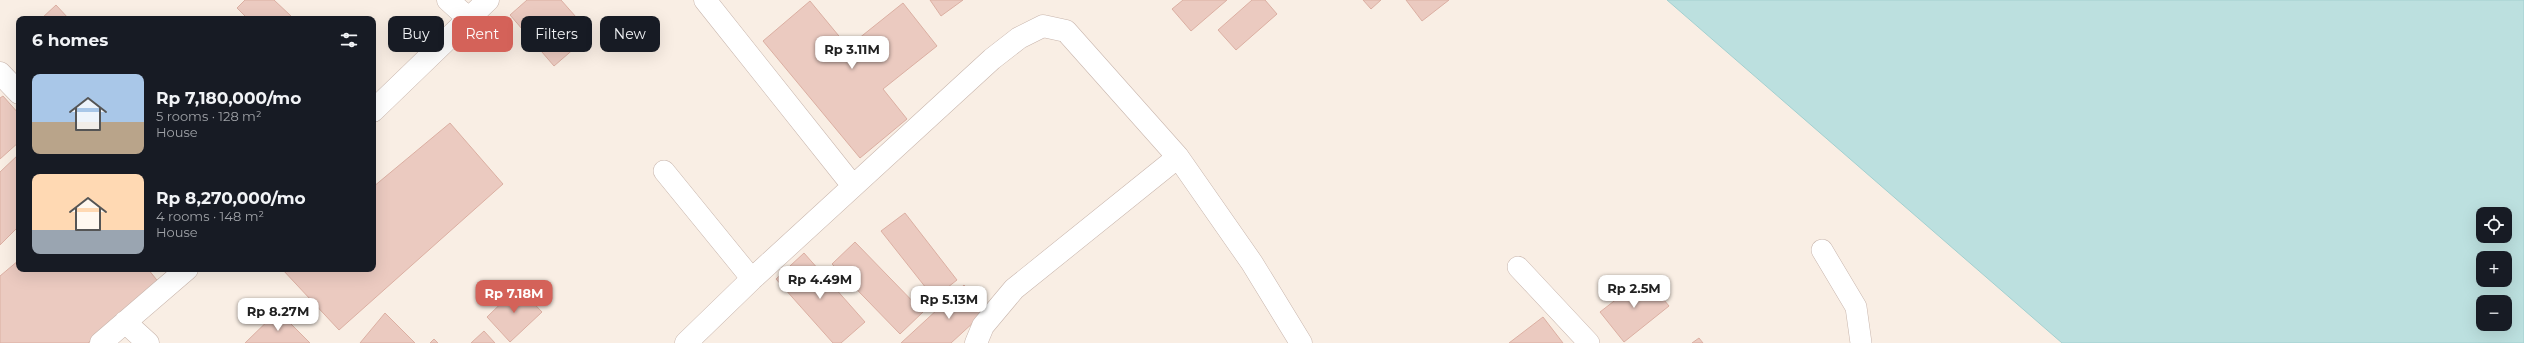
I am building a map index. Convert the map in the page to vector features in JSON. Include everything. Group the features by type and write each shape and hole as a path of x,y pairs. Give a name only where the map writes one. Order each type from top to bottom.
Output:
{"street":[{"path":"448,0 466,16"},
{"path":"472,16 488,0"},
{"path":"705,0 853,186"},
{"path":"686,343 752,279 992,59 1020,38 1043,26 1066,31 1178,158 1252,263 1301,343"},
{"path":"376,108 452,35"},
{"path":"0,73 16,90"},
{"path":"976,343 983,326 1014,289 1178,158"},
{"path":"100,343 183,272"},
{"path":"125,322 148,343"}],"lane":[{"path":"664,170 752,279"},
{"path":"1822,250 1856,307 1861,343"},
{"path":"1518,267 1588,343"}],"water":[{"path":"1667,0 2524,0 2524,343 2062,343"}],"building":[{"path":"245,0 274,0 291,16 245,16 237,8"},
{"path":"527,0 561,0 575,16 521,16 521,28 513,18 513,16 510,15"},
{"path":"930,0 963,0 941,16"},
{"path":"1183,0 1227,0 1191,31 1172,9"},
{"path":"1252,0 1265,0 1277,14 1236,50 1218,30"},
{"path":"1363,0 1381,0 1371,9"},
{"path":"1406,0 1449,0 1422,21"},
{"path":"810,1 848,47 903,3 937,46 883,89 907,119 860,158 763,41"},
{"path":"56,5 66,16 44,16"},
{"path":"542,52 570,52 554,66"},
{"path":"3,96 16,111 16,145 0,159 0,98"},
{"path":"450,123 503,184 339,330 285,272 376,272 376,185"},
{"path":"16,157 16,229 0,245 0,172"},
{"path":"905,213 957,280 934,298 881,231"},
{"path":"855,242 923,312 900,334 832,264"},
{"path":"804,253 865,322 841,343 833,343 776,279"},
{"path":"16,263 16,272 150,272 160,284 88,343 0,343 0,276"},
{"path":"1645,277 1669,306 1624,342 1600,312"},
{"path":"964,285 987,310 951,343 901,343"},
{"path":"518,287 542,312 510,342 487,317"},
{"path":"278,311 310,343 245,343"},
{"path":"385,313 415,343 360,343"},
{"path":"1543,317 1563,343 1509,343"},
{"path":"484,331 495,343 471,343"},
{"path":"1699,338 1703,343 1692,343"},
{"path":"434,339 438,343 430,343"}]}
